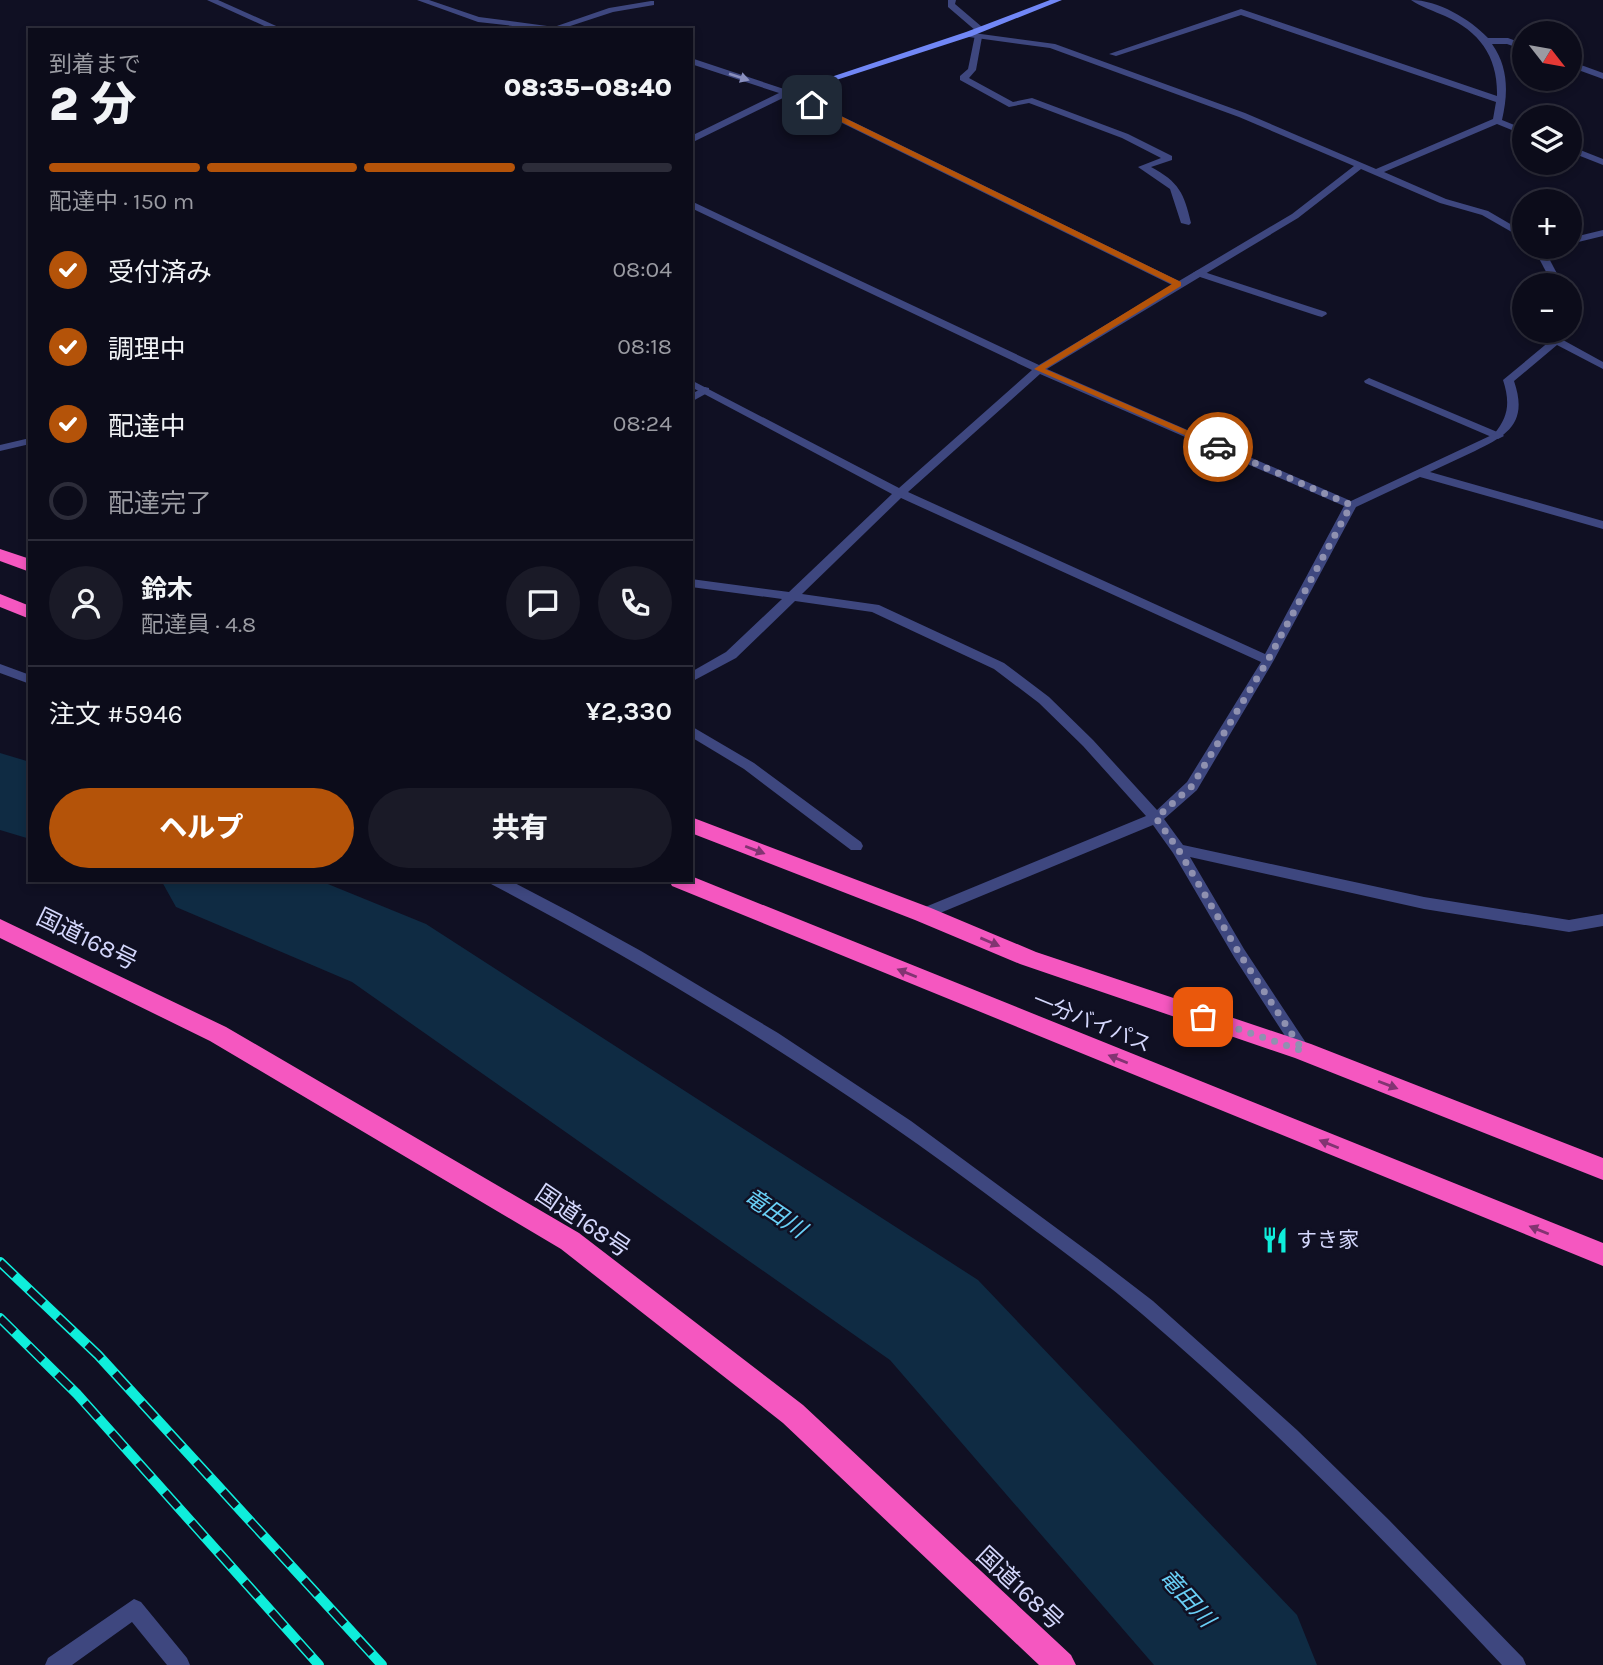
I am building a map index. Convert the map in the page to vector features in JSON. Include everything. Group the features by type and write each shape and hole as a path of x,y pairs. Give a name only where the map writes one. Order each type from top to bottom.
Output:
{"highway":[{"path":"0,555 28,565"},
{"path":"0,600 28,612"},
{"name":"一分バイパス","path":"693,826 923,914 1028,958 1303,1051 1603,1169"},
{"name":"一分バイパス","path":"685,882 1603,1255"},
{"name":"国道168号","path":"0,928 218,1034 570,1241 793,1414 1061,1665"}],"street":[{"path":"211,0 276,28"},
{"path":"421,0 478,19 563,28"},
{"path":"952,0 951,5 975,34 1052,46 1242,115 1443,201 1485,213 1512,229"},
{"path":"693,139 787,93 975,34 1058,0"},
{"path":"1415,0 1474,29 1484,41 1502,70 1503,102 1497,121"},
{"path":"558,27 612,10 651,3"},
{"path":"1113,54 1241,12 1503,102"},
{"path":"975,34 972,70 963,78 1012,105 1029,100 1125,136 1169,158 1143,167 1173,183 1180,197 1185,223"},
{"path":"1484,41 1512,42"},
{"path":"693,62 787,93 1178,284"},
{"path":"1582,68 1603,76"},
{"path":"1378,171 1497,121 1512,127"},
{"path":"1582,154 1603,162"},
{"path":"693,677 731,655 900,493 1039,369 1295,216 1361,165"},
{"path":"693,205 1039,369 1351,505"},
{"path":"1582,238 1603,233"},
{"path":"1198,273 1322,314"},
{"path":"923,914 1156,818 1192,786 1268,660 1351,505 1497,436 1508,424 1516,402 1508,380 1551,343"},
{"path":"1561,343 1603,366"},
{"path":"1369,381 1497,436"},
{"path":"693,384 900,493 1268,660"},
{"path":"693,398 705,390"},
{"path":"2,447 28,441"},
{"path":"1419,473 1603,525"},
{"path":"693,583 875,608 999,666 1044,700 1088,743 1156,818 1303,1051"},
{"path":"0,668 28,679"},
{"path":"693,732 749,766 856,846"},
{"path":"1178,849 1424,903 1569,926 1603,920"},
{"path":"500,882 635,956 766,1034 876,1105 964,1167 1124,1289 1253,1401 1406,1547 1516,1665"},
{"path":"55,1665 134,1609 180,1665"}],"waterway":[{"name":"竜田川","path":"0,789 28,802"},
{"name":"竜田川","path":"217,882 389,953 934,1320 1247,1665"}],"railway":[{"path":"0,1262 98,1355 382,1665"},
{"path":"0,1318 77,1394 319,1665"}],"way so far":[{"path":"1203,1017 1303,1051 1156,818 1192,786 1268,660 1351,505 1218,447"}],"place":[{"name":"すき家","path":"1275,1240"}],"route":[{"path":"812,105 1178,284 1039,369 1218,447"}]}
